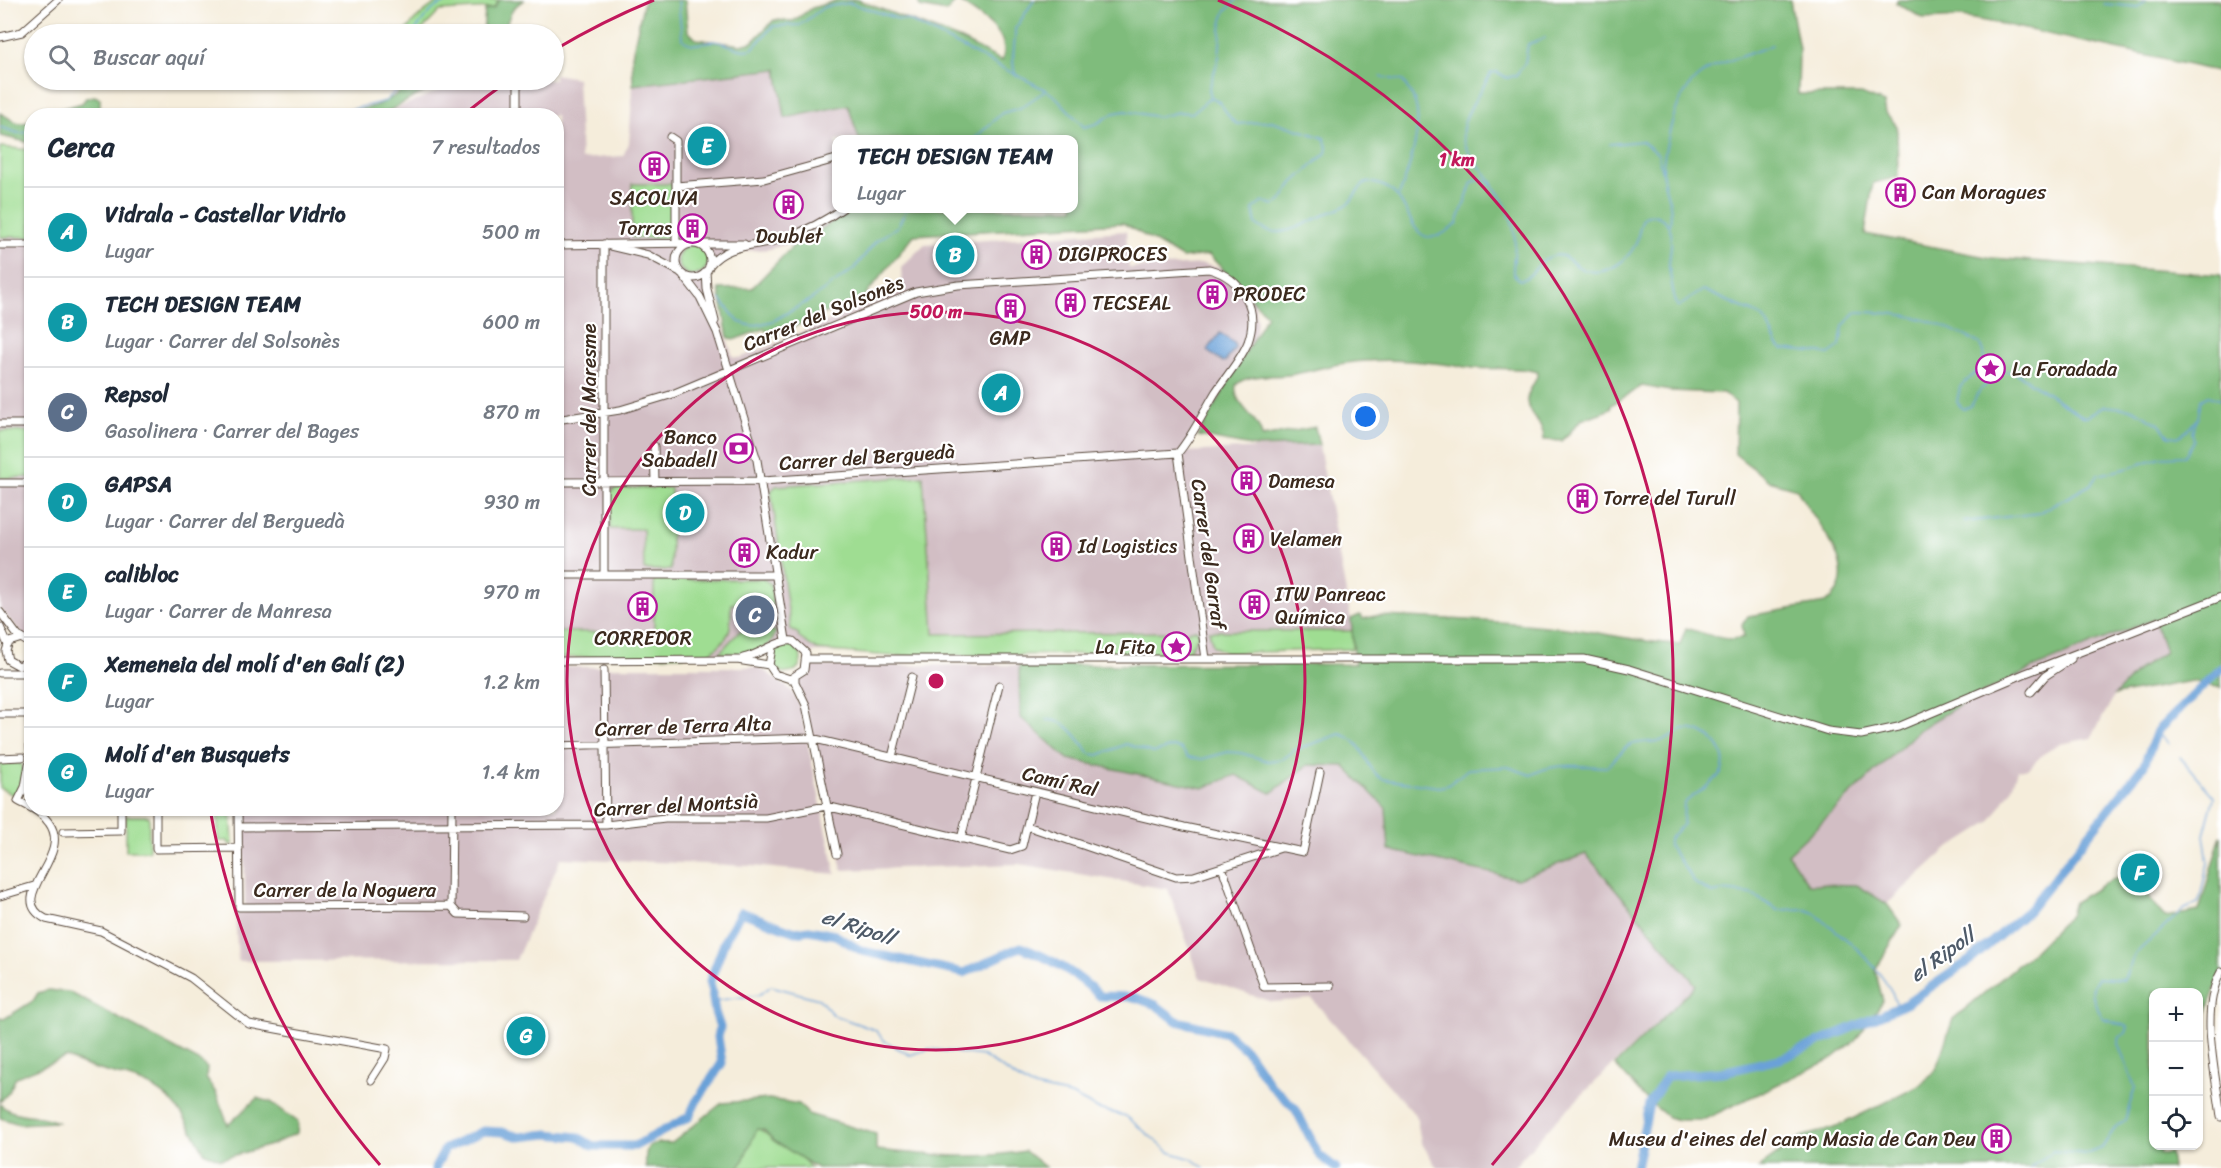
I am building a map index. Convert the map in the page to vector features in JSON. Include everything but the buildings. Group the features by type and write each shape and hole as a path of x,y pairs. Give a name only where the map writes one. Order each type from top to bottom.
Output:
{"street":[{"path":"31,24 58,0"},
{"path":"0,37 24,30"},
{"path":"518,90 518,108"},
{"path":"670,137 676,141 676,243"},
{"path":"676,186 764,179 832,160"},
{"path":"604,244 648,255 682,274 696,278 725,251 755,246 805,230 834,213"},
{"path":"564,245 676,243 755,246"},
{"name":"Carrer del Maresme","path":"604,244 606,413 604,575"},
{"path":"717,332 700,297 676,264 677,254 683,247 694,244 708,252 706,289 762,481 786,640"},
{"path":"0,245 24,245"},
{"name":"Carrer del Solsonès","path":"564,419 606,413 670,395 916,292 958,285 1209,269 1227,276 1243,292 1251,312 1251,328 1244,349 1178,453"},
{"path":"0,424 24,424"},
{"path":"654,446 655,482"},
{"name":"Carrer del Berguedà","path":"564,482 762,481 1178,453"},
{"name":"Carrer del Garraf","path":"1178,453 1206,659"},
{"path":"0,483 24,483"},
{"path":"564,575 776,575"},
{"path":"807,659 1584,659 1648,675 1828,731 1862,735 1906,724 2221,597"},
{"path":"0,612 22,638 13,640 4,652"},
{"path":"0,627 4,652 11,663 19,666 24,663"},
{"path":"564,661 737,660 769,664 779,677 795,678 804,670 807,659 798,643 786,640 772,648 737,660"},
{"path":"769,664 772,648"},
{"path":"2031,692 2045,676 2081,652"},
{"path":"604,670 603,746 606,825"},
{"path":"0,673 24,673"},
{"path":"892,757 912,677"},
{"path":"795,678 806,705 811,738 837,854"},
{"path":"961,838 999,686"},
{"path":"0,714 24,714"},
{"name":"Carrer de Terra Alta","path":"564,746 811,738"},
{"name":"Camí Ral","path":"811,738 1035,792 1303,852 1320,772"},
{"path":"0,758 22,757"},
{"path":"24,790 18,801 24,805"},
{"path":"826,806 1010,850 1022,846 1035,792"},
{"name":"Carrer del Montsià","path":"239,827 606,825 665,818 766,818 826,806"},
{"path":"41,816 47,820 55,840 50,862 34,886 33,903 43,918 110,935 191,978 249,1024 387,1049 386,1058 370,1080"},
{"path":"63,832 121,831 121,816"},
{"path":"156,816 156,849 160,849 239,848 238,816"},
{"path":"451,906 452,816"},
{"path":"1027,826 1176,877 1194,876 1283,848"},
{"name":"Carrer de la Noguera","path":"239,848 239,907 451,906 458,914 523,916"},
{"path":"1222,867 1264,987 1330,986"},
{"path":"0,896 34,886"},
{"path":"2220,976 2210,1010 2221,1117"}],"shaded area":[{"path":"777,69 786,118 849,105 858,135 832,135 832,213 848,213 813,236 770,249 732,252 715,263 709,285 733,357 740,358 902,290 901,267 925,244 1126,231 1129,268 1203,264 1228,270 1254,300 1257,324 1248,356 1185,452 1319,445 1353,631 1353,649 564,654 564,108 397,108 441,90 564,90 564,76 577,78 581,159 623,156 629,143 633,85"},
{"path":"0,237 24,237 24,635 0,609"},
{"path":"2154,618 2165,651 2139,669 2115,695 2091,738 2060,744 2043,754 2029,768 2018,770 2011,790 1990,822 1946,850 1887,904 1857,885 1808,884 1788,854 1919,730 1942,715 2052,659"},
{"path":"1019,665 1020,717 1203,788 1236,775 1271,793 1308,765 1344,766 1386,808 1517,879 1586,854 1696,985 1555,1121 1513,1168 1437,1168 1421,1142 1416,1116 1312,999 1272,1002 1200,978 1168,889 1019,864 842,870 809,722 795,678 809,666"},
{"path":"564,667 757,667 790,689 799,703 836,874 751,866 561,858 516,960 238,961 235,913 245,912 244,816 564,816"}],"green space":[{"path":"443,0 499,0 494,8 440,11 428,24 412,24 433,5"},
{"path":"499,0 525,0 516,6 506,24 484,24 485,10 494,8"},
{"path":"644,0 685,0 688,31 696,39 741,45 752,42 774,20 793,21 812,8 839,0 858,0 961,40 1002,61 1004,50 998,32 983,18 957,0 1790,0 1799,49 1798,94 1861,94 1884,103 1886,113 1897,126 1898,177 1873,183 1865,234 1992,258 2221,275 2221,688 2192,681 2115,695 2139,669 2165,652 2154,619 2004,682 1919,730 1788,854 1808,884 1857,885 1887,904 1902,925 1875,970 1883,1001 1856,1040 1833,1058 1703,1120 1678,1120 1668,1117 1646,1099 1615,1065 1696,985 1586,854 1517,879 1389,850 1386,808 1344,766 1308,765 1271,793 1236,775 1203,788 1068,759 1020,717 1019,665 1355,664 1351,619 1360,615 1363,619 1375,616 1529,624 1680,644 1686,628 1723,638 1744,637 1742,625 1748,616 1825,603 1837,591 1841,577 1839,562 1833,546 1797,489 1769,481 1735,454 1736,403 1724,393 1670,391 1642,386 1611,405 1611,409 1581,420 1562,441 1544,440 1542,428 1530,412 1527,402 1528,394 1538,372 1378,360 1339,364 1281,376 1253,377 1236,385 1238,399 1257,423 1262,437 1315,427 1319,445 1256,447 1198,436 1267,315 1209,255 1182,258 1123,223 914,235 865,296 772,336 764,329 733,340 728,337 719,289 752,288 793,246 847,213 1078,213 1078,135 858,135 848,105 785,118 777,69 633,85 632,55"},
{"path":"918,0 957,0 946,12 920,7"},
{"path":"1897,0 2221,0 2221,72 2002,24 1962,17 1924,19 1896,3"},
{"path":"400,90 427,90 394,108 366,108 377,105 396,95"},
{"path":"94,96 100,98 100,108 64,108 82,103 86,98"},
{"path":"0,113 18,123 24,123 24,141 0,136"},
{"path":"0,147 24,149 24,237 0,237"},
{"path":"632,184 672,184 672,231 667,238 632,238"},
{"path":"693,245 704,249 708,260 704,271 693,275 682,271 678,260 682,249"},
{"path":"0,431 24,432 24,477 0,478"},
{"path":"923,476 934,634 1189,632 1197,630 1199,634 1188,653 891,656 817,650 798,637 799,634 791,630 771,491 776,486"},
{"path":"616,488 671,488 671,570 644,570 643,529 610,529 610,493"},
{"path":"763,579 770,583 773,606 764,603 731,604 728,634 708,655 564,658 564,632 654,632 654,580"},
{"path":"740,631 776,631 767,645 753,652 719,653"},
{"path":"1209,631 1353,631 1353,649 1226,653 1213,646"},
{"path":"787,645 797,649 801,659 797,669 787,673 777,669 773,659 777,649"},
{"path":"21,763 24,775 15,796 0,788 0,764"},
{"path":"126,816 149,816 149,851 126,851"},
{"path":"218,816 231,816 233,845 228,841 218,841"},
{"path":"2221,835 2221,973 2203,1021 2203,988 2149,988 2149,1150 2160,1150 2159,1154 2170,1153 2172,1168 1758,1168 1801,1137 1834,1128 1921,1085 1936,1069 1953,1019 2033,952 2070,915 2074,902 2112,879 2127,875 2133,879 2165,917 2199,911"},
{"path":"48,990 69,992 199,1061 207,1068 206,1078 216,1093 228,1125 257,1098 271,1102 298,1122 297,1133 271,1145 221,1159 205,1153 182,1114 172,1102 149,1085 66,1057 16,1077 9,1092 0,1102 0,1018 4,1019 33,1001 38,993"},
{"path":"769,1099 799,1104 808,1114 876,1134 876,1150 969,1156 1025,1151 1045,1167 817,1168 774,1141 764,1130 757,1129 742,1163 737,1168 646,1168 646,1154 649,1146 658,1143 672,1143 722,1103"},
{"path":"0,1104 12,1111 57,1122 19,1124 0,1118"},
{"path":"756,1128 791,1150 811,1168 737,1168 742,1163"}],"water":[{"path":"1220,333 1234,343 1235,348 1223,362 1207,351"}],"waterway":[{"path":"420,24 437,7 461,0"},
{"path":"678,0 682,39 692,44 714,41 739,49 752,49 773,26 800,25 824,7 850,3 898,19 908,20 1046,90 1057,98 1084,127 1096,124 1114,113 1125,111 1159,117 1178,112 1192,113 1211,97 1219,102 1237,124 1272,121 1324,138 1326,153 1293,183 1281,201 1275,205 1263,202 1253,209 1256,224 1273,232 1299,227 1343,207 1361,187 1371,182 1392,191 1420,233 1429,237 1441,235 1457,224 1472,182 1484,179 1496,190 1509,214 1515,240 1513,274 1520,280 1529,276 1547,258 1556,255 1595,272 1613,267 1621,262 1633,248 1643,218 1654,215 1666,222 1671,233 1669,266 1678,307 1703,290 1761,316 1782,349 1829,354 1840,346 1843,326 1856,312 1905,315 1935,323 1980,344 1984,351 1983,366 1960,387 1957,402 1963,409 1971,406 1980,390 2002,371 2015,372 2082,416 2087,417 2104,406 2133,409 2159,424 2169,436 2180,437 2198,418 2201,400 2208,396 2221,400"},
{"path":"1015,73 1013,62 1015,29 1034,0"},
{"path":"1211,97 1209,89 1219,57 1222,20 1225,12 1236,0"},
{"path":"2104,4 2138,7 2146,0"},
{"path":"1493,184 1465,145 1463,127 1466,117 1491,73 1497,72 1507,78 1516,75 1525,63 1528,44 1545,38"},
{"path":"1669,226 1671,213 1663,176 1664,157 1671,126 1686,90 1696,78 1708,70 1772,45"},
{"path":"1381,77 1403,81 1416,106 1416,139 1399,195"},
{"path":"358,108 386,101 396,90"},
{"path":"978,135 1002,113 1020,108 1045,91"},
{"path":"0,127 24,133"},
{"path":"1610,144 1642,141 1658,154 1662,171"},
{"path":"720,299 739,322 752,326 773,321 810,300 854,269 876,241 898,226 904,213"},
{"path":"1964,522 2039,513 2090,485 2098,475 2129,468 2160,457 2185,456 2194,440 2192,431 2197,420"},
{"name":"el Ripoll","path":"1636,1168 1649,1104 1667,1076 1722,1072 1780,1059 1906,1004 1973,958 2029,910 2144,765 2157,731 2221,668"},
{"path":"1047,720 1067,726 1090,754 1099,755 1126,744 1153,753 1172,747 1180,748 1188,757 1202,759 1228,752 1241,753 1268,761 1283,759 1295,750 1340,734 1356,743 1371,768 1382,779 1439,787 1448,785 1468,769 1508,767 1531,775 1558,766 1607,767 1630,745 1662,740 1683,730 1700,732 1715,742 1723,758 1723,766 1713,782 1684,803 1683,824 1669,839 1669,846 1696,884 1712,893 1722,891 1751,894 1778,910 1804,909 1814,913 1851,943 1874,966 1898,1007"},
{"path":"2157,731 2169,744"},
{"path":"2030,1168 2053,1151 2086,1154 2102,1148 2115,1128 2125,1120 2135,1087 2118,1044 2120,1037 2126,1033 2128,1027 2103,1018 2092,993 2094,983 2098,978 2124,980 2134,955 2183,910 2198,903 2200,898 2208,863 2204,835 2214,797 2180,757"},
{"name":"el Ripoll","path":"435,1168 445,1149 483,1131 502,1132 520,1137 548,1134 578,1137 593,1146 635,1146 689,1117 696,1102 722,1063 718,1037 720,1027 710,981 726,938 741,912 795,932 809,930 835,935 862,951 964,973 1020,947 1063,967 1100,996 1134,997 1156,1005 1177,1021 1227,1033 1247,1051 1270,1085 1295,1108 1319,1155 1336,1168"},
{"path":"713,1001 759,995 771,986 819,999 833,1015 875,1030 885,1041 910,1055 929,1049 983,1056 1029,1086 1071,1095 1098,1109 1126,1116 1169,1152 1192,1159 1204,1168"}],"place":[{"name":"calibloc","path":"707,146"},
{"name":"SACOLIVA","path":"654,167"},
{"name":"Can Moragues","path":"1901,192"},
{"name":"Doublet","path":"789,205"},
{"name":"Torras","path":"693,228"},
{"name":"DIGIPROCES","path":"1037,254"},
{"name":"TECH DESIGN TEAM","path":"955,255"},
{"name":"PRODEC","path":"1212,294"},
{"name":"TECSEAL","path":"1071,303"},
{"name":"GMP","path":"1010,308"},
{"name":"La Foradada","path":"1991,369"},
{"name":"Vidrala - Castellar Vidrio","path":"1001,393"},
{"name":"Banco Sabadell","path":"738,449"},
{"name":"Damesa","path":"1247,481"},
{"name":"Torre del Turull","path":"1582,498"},
{"name":"GAPSA","path":"685,513"},
{"name":"Velamen","path":"1249,539"},
{"name":"Id Logistics","path":"1057,546"},
{"name":"Kadur","path":"745,552"},
{"name":"ITW Panreac Química","path":"1254,605"},
{"name":"CORREDOR","path":"643,607"},
{"name":"Repsol","path":"755,615"},
{"name":"La Fita","path":"1176,647"},
{"name":"Xemeneia del molí d'en Galí (2)","path":"2140,873"},
{"name":"Molí d'en Busquets","path":"526,1036"},
{"name":"Museu d'eines del camp Masia de Can Deu","path":"1997,1139"}]}
